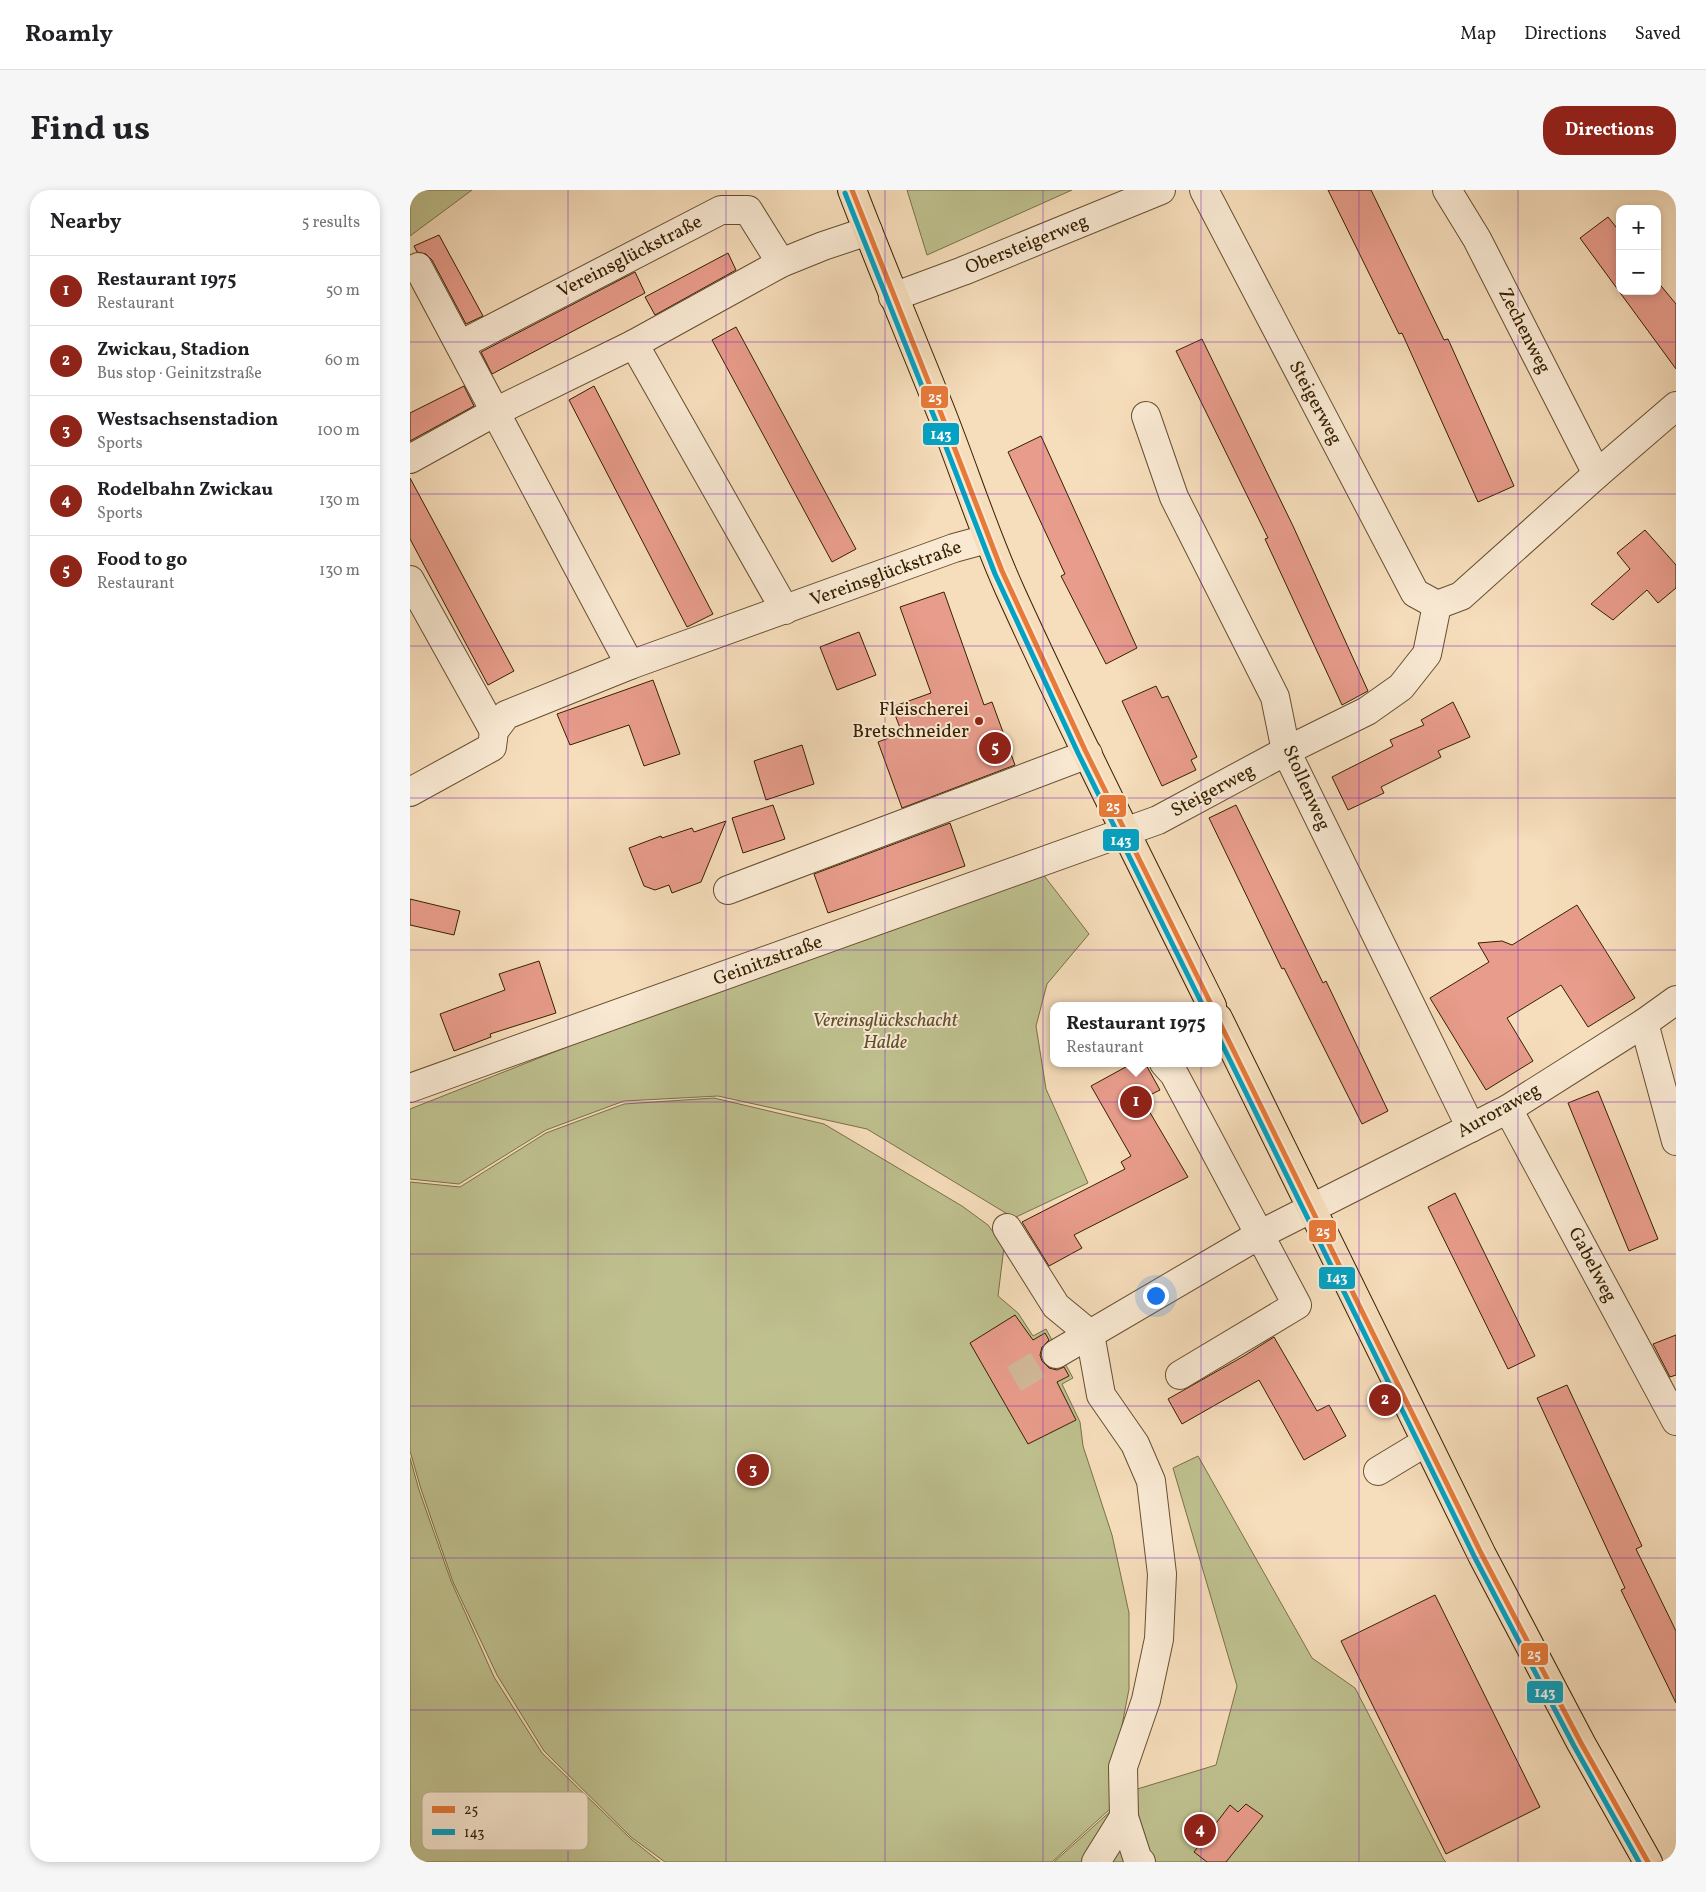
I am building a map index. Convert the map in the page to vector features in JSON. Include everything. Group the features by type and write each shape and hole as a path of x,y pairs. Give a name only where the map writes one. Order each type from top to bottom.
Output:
{"main road":[{"path":"852,190 938,404 987,539 1125,832 1210,1002"},
{"path":"1222,1026 1313,1207 1482,1555 1581,1743 1648,1862"}],"street":[{"name":"Obersteigerweg","path":"893,296 963,271 1161,190"},
{"name":"Steigerweg","path":"1125,832 1158,820 1286,751 1368,711 1401,687 1426,654 1437,606 1415,593 1204,190"},
{"name":"Zechenweg","path":"1448,190 1478,239 1597,474"},
{"name":"Vereinsglückstraße","path":"460,345 721,210 748,210 781,263"},
{"path":"410,459 496,412 634,344 781,263 868,230"},
{"path":"418,267 630,665"},
{"name":"Vereinsglückstraße","path":"634,344 785,610"},
{"path":"1437,606 1461,596 1676,406"},
{"name":"Stollenweg","path":"1146,416 1174,497 1275,697 1286,751 1471,1128"},
{"name":"Vereinsglückstraße","path":"410,792 492,747 494,731 506,715 630,665 954,548 987,539"},
{"path":"410,580 494,731"},
{"path":"728,890 1088,754"},
{"name":"Geinitzstraße","path":"410,1088 1125,832"},
{"name":"Auroraweg","path":"1056,1354 1259,1235 1508,1109 1644,1023 1676,1000"},
{"path":"1644,1023 1676,1141"},
{"path":"1168,1067 1174,1074 1297,1306 1180,1375"},
{"name":"Gabelweg","path":"1508,1109 1676,1421"},
{"path":"1007,1228 1056,1306 1090,1334 1101,1395 1135,1444 1151,1481 1162,1574 1159,1639 1146,1700 1123,1767 1124,1817 1140,1862"},
{"path":"1378,1471 1426,1442"},
{"path":"1096,1862 1124,1817"}],"green space":[{"path":"410,190 472,190 410,236"},
{"path":"907,190 1072,190 927,255"},
{"name":"Vereinsglückschacht Halde","path":"1042,873 1089,934 1047,984 1036,1026 1046,1089 1088,1183 1014,1218 867,1129 718,1096 624,1101 546,1130 459,1184 410,1179 410,1109 757,972"},
{"path":"714,1098 824,1124 962,1206 988,1225 1004,1247 998,1296 1018,1313 1033,1336 1046,1329 1073,1378 1062,1384 1080,1422 1083,1446 1112,1535 1129,1613 1129,1689 1118,1746 1111,1808 1052,1862 665,1862 631,1837 588,1794 588,1792 585,1792 544,1751 497,1675 453,1582 410,1451 410,1182 460,1187 546,1133 624,1104"},
{"path":"1198,1456 1312,1658 1355,1688 1446,1862 1054,1862 1134,1790 1216,1765 1237,1686 1173,1468"},
{"path":"410,1458 419,1490 451,1581 494,1677 542,1753 582,1792 422,1792 422,1850 588,1850 588,1797 631,1839 660,1862 410,1862"}],"building":[{"path":"1328,190 1371,190 1444,340 1448,339 1514,486 1478,502 1402,333 1399,334"},
{"path":"1608,217 1616,227 1616,287 1580,238"},
{"path":"439,235 483,316 466,324 432,260 426,254 417,252 414,246"},
{"path":"728,253 736,270 655,315 645,297"},
{"path":"635,272 645,293 492,374 481,352"},
{"path":"1661,286 1676,304 1676,369 1622,295 1661,295"},
{"path":"736,327 856,549 832,562 712,340"},
{"path":"1202,339 1293,526 1368,691 1342,705 1265,539 1268,538 1176,351"},
{"path":"464,386 474,406 410,441 410,413"},
{"path":"594,386 713,614 687,627 569,400"},
{"path":"1041,436 1137,648 1106,664 1061,576 1065,574 1008,452"},
{"path":"410,478 514,671 488,685 410,539"},
{"path":"1645,530 1676,565 1676,588 1658,603 1647,590 1613,620 1591,604 1630,569 1617,553"},
{"path":"944,592 984,705 992,702 1015,765 902,808 878,742 902,733 892,707 931,693 900,607"},
{"path":"859,632 876,675 837,690 820,647"},
{"path":"653,680 680,754 644,766 629,725 570,745 557,714"},
{"path":"1156,686 1162,698 1168,696 1197,757 1191,760 1196,770 1162,786 1122,701"},
{"path":"1453,702 1470,737 1438,751 1441,757 1381,787 1384,793 1348,810 1332,777 1393,746 1390,740 1424,725 1421,720"},
{"path":"802,745 814,784 766,800 754,761"},
{"path":"773,805 785,839 743,853 732,818"},
{"path":"1236,805 1323,983 1326,981 1388,1111 1362,1124 1284,968 1282,969 1209,818"},
{"path":"726,821 701,882 672,893 669,885 655,890 644,886 629,848 661,836 662,838 692,828 694,832"},
{"path":"950,823 965,866 828,913 814,874"},
{"path":"410,899 460,911 454,935 410,925"},
{"path":"1577,905 1635,998 1588,1027 1561,985 1507,1018 1533,1061 1486,1090 1430,998 1489,962 1478,943 1502,941 1512,945"},
{"path":"539,961 556,1013 490,1034 491,1037 454,1051 440,1014 505,990 499,974"},
{"path":"1126,1067 1147,1067 1160,1090 1142,1099 1188,1177 1074,1235 1082,1248 1049,1266 1022,1222 1125,1169 1121,1162 1131,1156 1091,1086"},
{"path":"1598,1091 1658,1239 1629,1251 1568,1103"},
{"path":"1455,1193 1535,1356 1508,1369 1428,1207"},
{"path":"1015,1315 1033,1340 1045,1333 1049,1340 1042,1347 1040,1355 1042,1361 1049,1368 1057,1370 1064,1367 1069,1376 1057,1382 1076,1420 1028,1444 970,1343"},
{"path":"1676,1335 1676,1375 1670,1377 1653,1344"},
{"path":"1274,1337 1317,1411 1329,1405 1346,1436 1304,1460 1259,1380 1182,1424 1168,1399"},
{"path":"1567,1385 1642,1546 1636,1549 1676,1631 1676,1703 1621,1590 1625,1588 1537,1398"},
{"path":"1435,1595 1540,1807 1446,1854 1341,1641"},
{"path":"1246,1804 1263,1816 1226,1862 1207,1862 1194,1852 1230,1805 1238,1812"}],"tunnel":[{"path":"1014,1379 1056,1354"}],"transit line":[{"name":"25","path":"852,190 1002,571 1085,750 1210,1002"},
{"name":"143","path":"845,193 995,574 1078,753 1201,1002"},
{"name":"25","path":"1222,1027 1482,1555 1581,1743 1648,1862"},
{"name":"143","path":"1222,1044 1475,1558 1574,1746 1639,1862"}],"place":[{"name":"Fleischerei Bretschneider","path":"979,721"},
{"name":"Food to go","path":"995,748"},
{"name":"Restaurant 1975","path":"1136,1102"},
{"name":"Zwickau, Stadion","path":"1385,1400"},
{"name":"Westsachsenstadion","path":"753,1470"},
{"name":"Rodelbahn Zwickau","path":"1200,1830"}]}
